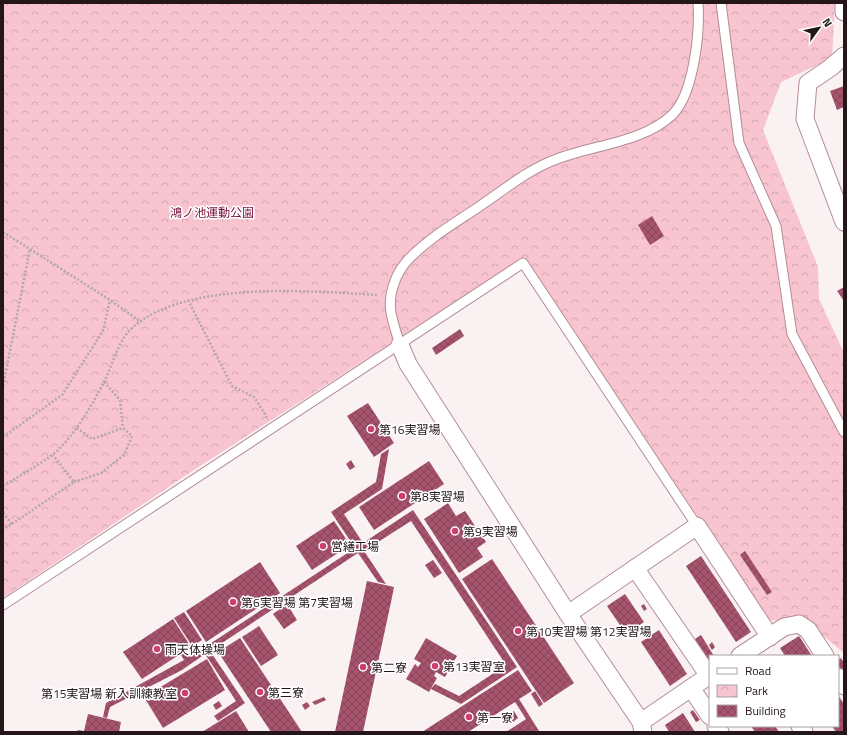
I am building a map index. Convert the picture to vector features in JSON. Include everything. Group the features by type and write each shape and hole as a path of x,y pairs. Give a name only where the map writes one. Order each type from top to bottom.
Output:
{"street":[{"path":"844,3 844,12"},
{"path":"844,56 830,68 808,83 805,119 844,222"},
{"path":"400,345 408,364 642,727 691,688 709,677"},
{"path":"568,614 697,526 770,637"},
{"path":"635,568 709,675"},
{"path":"748,654 784,627 799,624 808,630 824,655"},
{"path":"691,688 709,715"}],"lane":[{"path":"400,345 390,308 391,296 396,280 405,263 428,241 532,170 556,159 583,150 639,135 658,126 673,115 685,96 693,72 698,3"},
{"path":"721,3 739,143 776,226 792,334 844,432"},
{"path":"3,605 523,264 697,526"}],"path":[{"path":"3,232 110,300 141,322"},
{"path":"3,386 30,249"},
{"path":"3,486 52,455 77,428 104,382 118,349 131,329 156,312 188,300 249,292 319,291 391,296"},
{"path":"3,437 62,395 103,331 110,300"},
{"path":"188,300 232,386 254,398 274,427"},
{"path":"3,529 74,482 101,472 124,456 132,436 123,428 120,400 104,382"},
{"path":"77,428 92,439 123,428"},
{"path":"52,455 74,482"},
{"path":"3,513 12,524"}],"green space":[{"name":"鴻ノ池運動公園","path":"3,3 835,3 832,58 781,82 763,130 818,267 819,299 844,353 844,653 803,622 788,618 772,621 766,620 525,257 197,468 3,598"}],"building":[{"path":"844,86 844,107 837,110 830,91"},
{"path":"652,216 664,236 650,245 638,225"},
{"path":"844,287 844,301 837,291"},
{"path":"460,329 464,336 436,355 432,348"},
{"name":"第16実習場","path":"368,403 394,443 374,457 347,416"},
{"path":"389,449 382,489 344,514 363,543 413,510 517,667 461,704 431,689 435,684 459,696 506,665 411,521 364,551 386,584 378,582 358,553 210,651 245,703 218,721 214,716 236,701 205,654 182,670 110,707 107,718 103,717 106,703 184,660 181,655 186,652 190,657 355,548 331,512 376,482 381,454"},
{"path":"351,460 355,467 350,470 346,464"},
{"name":"第8実習場","path":"429,461 444,484 374,530 359,507"},
{"name":"第9実習場","path":"448,503 456,516 465,511 486,542 477,548 483,557 459,573 424,519"},
{"name":"営繕工場","path":"334,521 350,545 312,570 296,546"},
{"path":"745,551 772,592 767,595 740,555"},
{"path":"701,556 751,632 736,642 686,566"},
{"name":"第10実習場 第12実習場","path":"492,559 574,683 544,703 462,579"},
{"path":"433,560 442,573 434,578 425,565"},
{"name":"第6実習場 第7実習場","path":"260,562 280,593 206,642 186,611"},
{"name":"第二寮","path":"367,581 394,587 391,602 363,732 335,732"},
{"path":"625,594 644,622 626,634 607,606"},
{"path":"287,604 297,620 284,629 273,614"},
{"path":"644,604 647,609 644,611 641,606"},
{"path":"184,612 202,640 192,646 174,618"},
{"name":"雨天体操場","path":"173,619 191,647 142,679 123,652"},
{"path":"259,626 278,655 261,666 242,637"},
{"path":"659,630 687,674 670,686 641,642"},
{"path":"701,635 713,655 709,655 709,661 695,639"},
{"path":"799,636 811,655 784,655 780,648"},
{"name":"第三寮","path":"240,638 302,732 271,732 218,652"},
{"name":"第13実習室","path":"426,638 457,656 445,677 436,672 434,676 437,678 429,692 406,679 415,664 418,667 421,663 414,659"},
{"path":"712,642 715,647 712,650 709,645"},
{"path":"841,658 844,663 844,677 839,670 839,659"},
{"name":"第15実習場 新入訓練教室","path":"207,659 225,690 163,728 144,697"},
{"name":"第一寮","path":"518,670 532,691 519,699 539,731 506,732 526,719 515,702 468,732 422,732"},
{"path":"535,691 543,704 539,707 531,694"},
{"path":"839,696 844,704 844,732 836,732 833,727 839,727"},
{"path":"324,697 326,700 315,705 312,702"},
{"path":"219,701 222,706 216,710 213,705"},
{"path":"307,702 310,706 305,710 302,705"},
{"path":"693,710 700,720 696,722 690,712"},
{"path":"236,711 249,732 202,732"},
{"path":"514,711 518,718 513,722 508,715"},
{"path":"683,713 695,732 669,732 665,725"},
{"path":"88,714 121,722 119,732 77,732 78,730 84,731"},
{"path":"752,727 776,727 779,732 755,732"}],"place":[{"name":"第16実習場","path":"371,429"},
{"name":"第8実習場","path":"402,496"},
{"name":"第9実習場","path":"455,531"},
{"name":"営繕工場","path":"323,546"},
{"name":"第6実習場 第7実習場","path":"233,602"},
{"name":"第10実習場 第12実習場","path":"518,631"},
{"name":"雨天体操場","path":"157,649"},
{"name":"第13実習室","path":"435,666"},
{"name":"第二寮","path":"363,667"},
{"name":"第三寮","path":"260,692"},
{"name":"第15実習場 新入訓練教室","path":"185,693"},
{"name":"第一寮","path":"469,717"}]}
